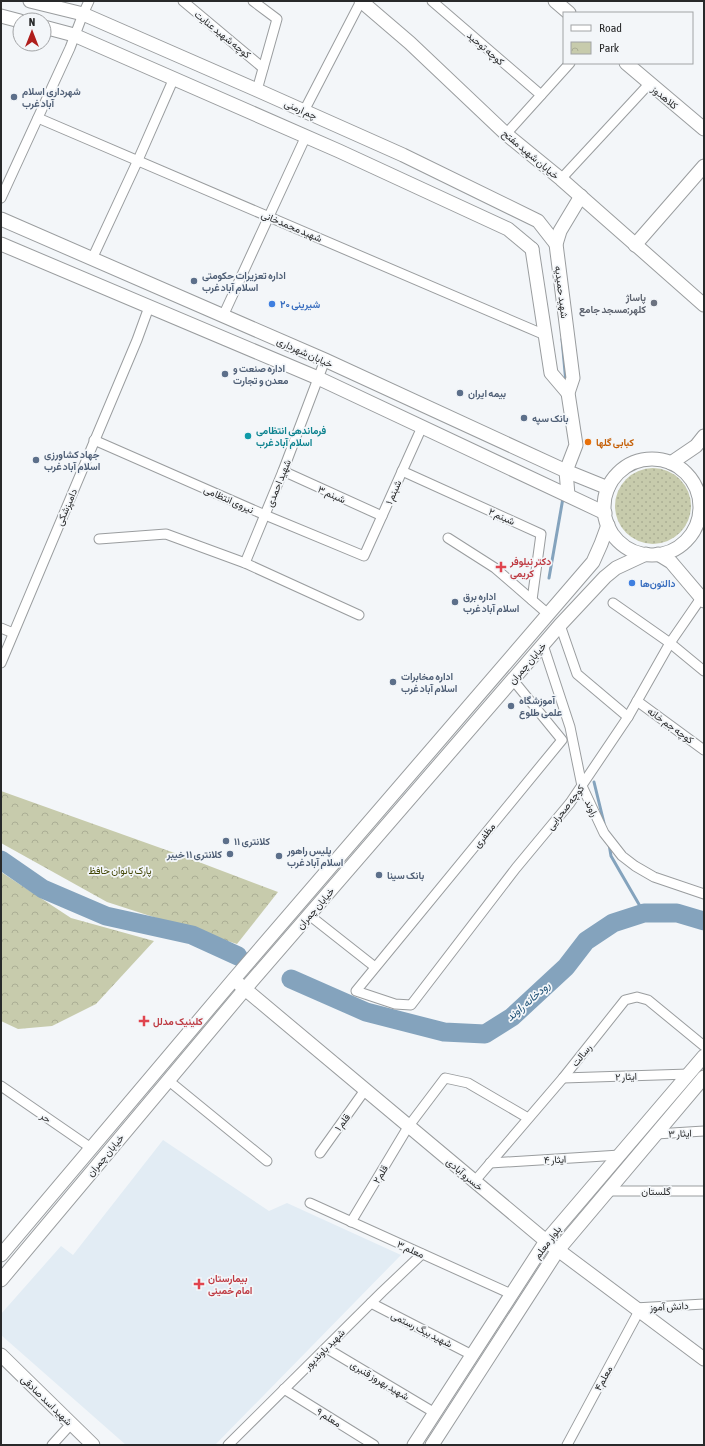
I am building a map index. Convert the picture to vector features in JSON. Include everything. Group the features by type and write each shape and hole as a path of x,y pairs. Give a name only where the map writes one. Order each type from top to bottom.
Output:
{"main road":[{"name":"چم ارمنی","path":"30,1 44,3 83,14 403,155 538,221 556,244"},
{"name":"خیابان شهید مفتح","path":"361,1 410,43 506,134 581,196 634,245 704,305"},
{"path":"555,1 568,12"},
{"path":"1,16 12,19"},
{"path":"52,29 74,35 174,78 306,136 508,229 532,249 551,373 568,393"},
{"name":"کلاهدوز","path":"627,64 704,129"},
{"path":"634,245 704,166"},
{"name":"شهید حمیدیه","path":"566,471 576,445 568,393 573,378 556,244 560,231 581,196"},
{"name":"خیابان شهرداری","path":"1,219 325,360 566,471 608,488"},
{"name":"خیابان شهرداری","path":"1,244 318,378 568,495 606,519"},
{"path":"532,249 556,244"},
{"path":"672,463 696,446 704,436"},
{"path":"652,554 670,551 681,545 690,536 697,526 700,514 700,501 697,489 691,478 682,469 672,463 647,459 635,462 624,468 615,477 608,488 605,500 606,519 614,536 623,544 634,551 652,554 671,562 702,600"},
{"path":"566,471 568,495"},
{"path":"700,501 704,487"},
{"name":"خیابان چمران","path":"1,1255 234,979 593,562 601,544 606,519"},
{"name":"خیابان چمران","path":"1,1280 309,914 560,625 605,577 616,568 652,554"},
{"name":"خسرو آبادی","path":"234,979 546,1242 704,1359"},
{"name":"بلوار معلم","path":"414,1445 546,1242 704,1056"},
{"name":"بلوار معلم","path":"432,1445 558,1250 704,1077"},
{"path":"21,1231 33,1242"},
{"name":"شهید اسد صادقی","path":"1,1355 93,1445"}],"street":[{"path":"1,198 89,1"},
{"name":"کوچه شهید عنایت","path":"182,1 263,68"},
{"path":"253,1 277,19 257,90"},
{"path":"304,111 361,1"},
{"name":"کوچه توحید","path":"432,1 541,95"},
{"path":"506,134 569,64"},
{"path":"92,258 138,160 174,78"},
{"path":"561,179 649,84"},
{"name":"شهید محمدخانی","path":"38,118 545,335"},
{"path":"223,316 306,136"},
{"name":"دامپزشکی","path":"1,663 137,340 149,306"},
{"name":"شهید احمدی","path":"245,563 283,471 325,360"},
{"name":"شبنم ۱","path":"364,556 422,427"},
{"name":"نیروی انتظامی","path":"94,440 265,515 364,556"},
{"name":"شبنم ۳","path":"283,471 382,516"},
{"name":"شبنم ۲","path":"402,471 541,534 532,600"},
{"path":"99,539 166,534 245,563 359,615"},
{"path":"448,538 495,568 548,614"},
{"name":"کوچه صحرایی","path":"356,991 395,1004 411,1005 516,868 570,803 628,717 670,643 702,600"},
{"path":"613,603 670,643 704,671"},
{"path":"560,625 577,674 628,717"},
{"path":"1,628 13,633"},
{"name":"راوند","path":"543,645 570,727 582,786 604,833 622,856 635,866 654,877 704,894"},
{"name":"مظفری","path":"356,991 562,740 513,680"},
{"name":"کوچه جم خانه","path":"637,701 704,750"},
{"path":"309,914 375,967"},
{"name":"رسالت","path":"474,1182 563,1078 626,1000 637,997 648,1000 704,1046"},
{"name":"ایثار ۲","path":"563,1078 689,1074"},
{"name":"قلم۲","path":"351,1222 408,1127 445,1078 468,1083 528,1118"},
{"path":"169,1080 267,1161"},
{"name":"حر","path":"1,1086 91,1148"},
{"name":"قلم ۱","path":"320,1153 365,1090"},
{"name":"ایثار ۳","path":"656,1134 704,1131"},
{"name":"ایثار ۴","path":"490,1163 620,1155"},
{"name":"گلستان","path":"607,1191 704,1191"},
{"name":"معلم ۳","path":"310,1203 511,1294"},
{"name":"شهید باوندپور","path":"229,1445 422,1254"},
{"name":"شهید بیگ رستمی","path":"371,1303 472,1355"},
{"name":"دانش آموز","path":"637,1309 704,1304"},
{"name":"معلم۴","path":"567,1445 637,1309"},
{"name":"شهید بهروز قنبری","path":"326,1348 435,1413"},
{"name":"معلم ۹","path":"284,1389 374,1445"},
{"path":"52,1445 71,1424"}],"shaded area":[{"name":"بیمارستان امام خمینی","path":"163,1140 269,1211 287,1203 401,1255 215,1445 126,1445 1,1335 1,1314 61,1246 73,1255"}],"green space":[{"path":"653,468 667,471 680,479 688,492 691,506 688,520 680,533 667,541 653,544 639,541 626,533 618,520 615,506 618,492 626,479 639,471"},
{"name":"پارک بانوان حافظ","path":"1,791 183,856 278,892 237,944 107,902 1,843"},
{"path":"1,872 71,918 154,941 96,1004 52,1026 18,1029 1,1021"}],"waterway":[{"path":"562,339 566,383"},
{"path":"549,578 563,498"},
{"path":"594,782 604,823"},
{"path":"609,844 611,856 644,913"},
{"path":"1,860 43,889 106,916 192,935 238,956"},
{"name":"رودخانه راوند","path":"291,979 366,1012 444,1032 485,1034 512,1017 566,967 586,941 613,923 644,913 677,913 704,921"}],"place":[{"name":"شهرداری اسلام آباد غرب","path":"14,97"},
{"name":"اداره تعزیرات حکومتی اسلام آباد غرب","path":"194,281"},
{"name":"پاساژ کلهر;مسجد جامع","path":"654,303"},
{"name":"شیرینی ۲۰","path":"272,304"},
{"name":"اداره صنعت و معدن و تجارت","path":"225,374"},
{"name":"بیمه ایران","path":"460,393"},
{"name":"بانک سپه","path":"524,418"},
{"name":"فرماندهی انتظامی اسلام آباد غرب","path":"248,436"},
{"name":"کبابی گلها","path":"588,442"},
{"name":"جهاد کشاورزی اسلام آباد غرب","path":"36,460"},
{"name":"دکتر نیلوفر کریمی","path":"501,567"},
{"name":"دالتون‌ها","path":"632,583"},
{"name":"اداره برق اسلام آباد غرب","path":"455,602"},
{"name":"اداره مخابرات اسلام آباد غرب","path":"393,682"},
{"name":"آموزشگاه علمی طلوع","path":"511,706"},
{"name":"کلانتری ۱۱","path":"226,841"},
{"name":"کلانتری ۱۱ خیبر","path":"230,854"},
{"name":"پلیس راهور اسلام آباد غرب","path":"279,856"},
{"name":"بانک سینا","path":"379,875"},
{"name":"کلینیک مدلل","path":"144,1021"},
{"name":"بیمارستان امام خمینی","path":"199,1284"}]}
